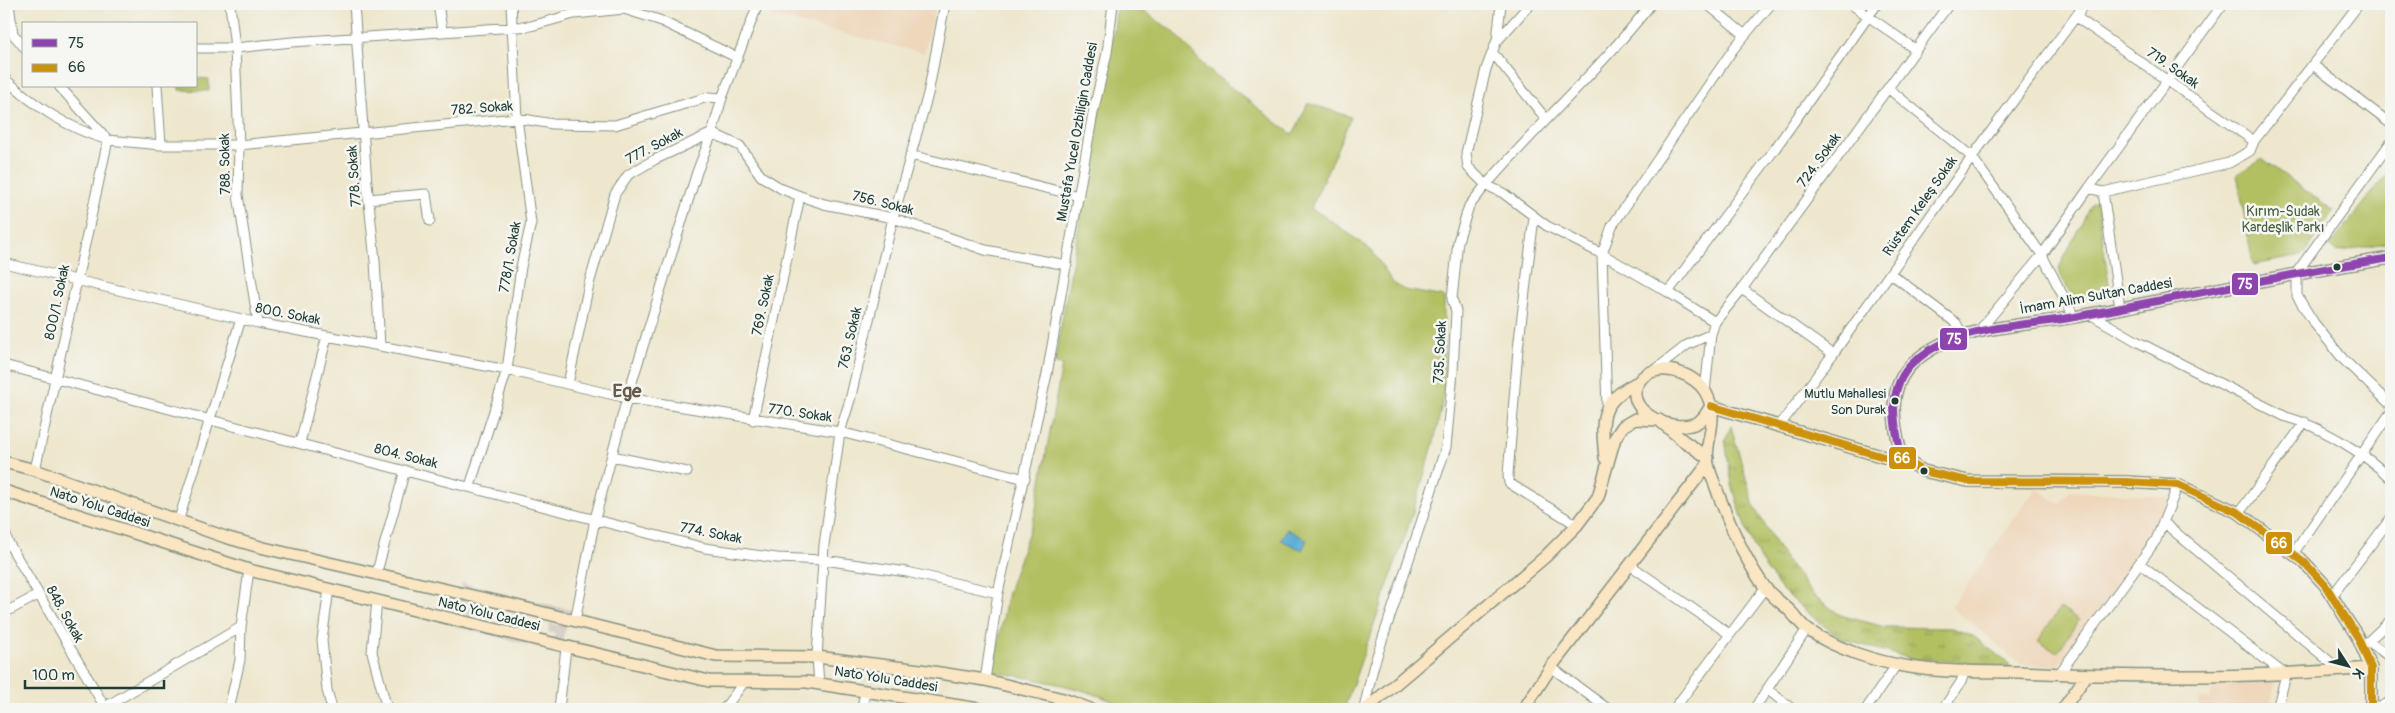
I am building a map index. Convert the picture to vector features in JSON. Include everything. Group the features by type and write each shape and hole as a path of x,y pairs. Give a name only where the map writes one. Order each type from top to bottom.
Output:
{"street":[{"path":"9,4 13,34 22,44"},
{"name":"788. Sokak","path":"230,4 235,48 240,145 238,195 258,323"},
{"name":"778. Sokak","path":"354,4 380,346"},
{"path":"438,4 442,30"},
{"name":"778/1. Sokak","path":"470,486 507,370 521,267 532,223 517,118 514,26 511,4"},
{"path":"575,621 595,518 627,398 697,172 712,133 722,98 758,4"},
{"name":"763. Sokak","path":"819,684 817,657 824,545 840,432 850,400 893,218 928,94 945,4"},
{"name":"Mustafa Yucel Ozbiligin Caddesi","path":"985,680 998,593 1047,374 1093,113 1106,53 1112,4"},
{"path":"1501,4 1498,40 1478,99 1466,153 1468,166 1486,184 1547,226 1602,254 1715,322"},
{"path":"1498,40 1530,4"},
{"name":"735. Sokak","path":"1365,709 1374,668 1446,447 1456,311 1452,299 1458,241 1469,206 1486,184 1546,119 1583,83 1652,4"},
{"path":"1707,4 1745,35"},
{"path":"1607,409 1602,254 1612,226 1745,35 1771,4"},
{"path":"1851,4 1916,50"},
{"path":"1668,292 1772,153 1877,4"},
{"name":"724. Sokak","path":"1705,392 1711,334 1715,322 1742,289 1949,4"},
{"name":"Rüstem Keleş Sokak","path":"1780,425 2084,4"},
{"path":"1978,332 2042,255 2166,80 2223,4"},
{"path":"2089,188 2103,192 2229,163 2250,151 2254,141 2360,4"},
{"path":"198,48 235,48 442,30 530,26 574,14 624,9 658,20 738,58"},
{"name":"719. Sokak","path":"2076,16 2254,141"},
{"path":"1493,52 1546,119"},
{"path":"2313,65 2391,124"},
{"name":"782. Sokak","path":"4,78 33,104 86,134 108,140 161,145 240,145 517,118 553,124 615,125 708,97 722,98"},
{"path":"61,88 108,140"},
{"path":"156,88 161,145"},
{"path":"1888,89 1972,157 2042,255 2074,317"},
{"name":"756. Sokak","path":"712,133 740,146 761,176 800,196 824,204 893,218 985,250 1067,265"},
{"name":"777. Sokak","path":"568,384 589,284 615,194 628,175 654,160 712,133"},
{"name":"800/1. Sokak","path":"35,470 108,140"},
{"path":"2391,142 2297,272 2297,296 2314,323 2343,359 2391,404"},
{"path":"910,155 1079,196"},
{"path":"2103,192 2120,308"},
{"path":"368,199 426,194 430,221"},
{"name":"769. Sokak","path":"753,420 800,196"},
{"path":"1534,217 1518,349 1508,475 1509,483 1577,525"},
{"name":"İmam Alim Sultan Caddesi","path":"1902,458 1894,423 1895,393 1912,364 1927,351 1963,336 2090,314 2297,272 2391,258"},
{"name":"800. Sokak","path":"4,264 258,323 507,370 568,384"},
{"path":"1890,274 1956,323 1963,336"},
{"path":"1742,289 1833,354"},
{"path":"2090,314 2138,342 2268,408 2286,417 2305,422 2361,455 2391,479"},
{"path":"179,519 241,319"},
{"path":"1606,465 1603,436 1604,416 1612,399 1622,390 1638,382 1687,346 1711,334"},
{"path":"300,444 327,336"},
{"name":"804. Sokak","path":"4,365 55,377 300,444 595,518"},
{"path":"1655,370 1676,370 1694,380 1705,392 1711,406 1713,427 1708,461 1733,535 1765,588 1807,629 1851,652 1910,667 2086,676 2286,675 2371,668"},
{"path":"1638,382 1634,395 1637,405 1647,414 1668,424 1685,426 1697,423 1704,417 1711,406"},
{"name":"770. Sokak","path":"568,384 627,398 753,420 840,432 1025,479"},
{"path":"1711,406 1884,457 1902,458 1923,470 1968,481 2126,482 2178,485 2239,513 2304,562 2332,596 2365,644 2371,668 2371,709"},
{"path":"2292,554 2391,412"},
{"path":"1365,709 1545,557 1577,525 1598,497 1615,438 1623,426 1635,419 1659,420 1708,461"},
{"path":"2239,513 2305,422"},
{"path":"612,456 686,472"},
{"path":"1524,709 1552,667 1708,461"},
{"path":"4,462 35,470 179,519 225,537 264,548 512,605 716,656 817,657 985,680 1063,699 1090,709"},
{"path":"376,575 405,470"},
{"path":"2058,674 2156,540 2178,485"},
{"name":"Nato Yolu Caddesi","path":"4,491 249,570 709,681 819,684 979,709"},
{"name":"774. Sokak","path":"595,518 705,548 776,558 824,560 907,572 998,593"},
{"path":"2332,596 2391,518"},
{"path":"2163,522 2341,671"},
{"name":"848. Sokak","path":"4,529 8,542 105,708"},
{"path":"2139,563 2286,675"},
{"path":"1630,565 1729,634"},
{"path":"229,709 240,660 241,627 249,570"},
{"path":"1674,709 1765,588"},
{"path":"329,589 322,640 327,690 332,709"},
{"path":"4,613 38,595"},
{"path":"377,601 372,652 387,709"},
{"path":"2365,644 2391,620"},
{"path":"105,708 241,627"},
{"path":"1754,709 1807,629"},
{"path":"2365,644 2391,658"},
{"path":"559,709 566,648"},
{"path":"1866,709 1897,664"},
{"path":"1552,667 1608,709"},
{"path":"1943,709 1961,682 1965,670"},
{"path":"2277,709 2286,675"},
{"path":"2063,709 2086,676"},
{"path":"724,709 744,682"},
{"path":"1767,689 1792,709"},
{"path":"861,709 866,691"},
{"path":"2376,709 2391,701"}],"shaded area":[{"path":"773,4 937,4 924,53 770,16"},
{"path":"2036,488 2059,504 2070,491 2170,497 2151,537 2059,665 2022,665 1951,607"},
{"path":"462,583 583,613 581,620 569,617 561,645 574,649 572,656 451,625 453,618 464,620 467,612 455,612 450,605 453,599 457,598 470,602 472,592 461,589","holes":["480,594 560,615 558,625 550,623 548,632 555,634 553,643 473,623 475,614 485,617 488,608 477,605"]},
{"path":"2268,679 2275,683 2269,709 2198,709 2200,699 2210,699 2213,680"}],"green space":[{"path":"1117,4 1135,5 1174,32 1207,69 1293,135 1308,103 1351,117 1311,208 1372,251 1393,283 1405,290 1444,297 1444,394 1434,442 1411,519 1344,709 1128,709 1112,701 1079,690 993,671 1008,592 1035,514 1062,365 1056,364 1055,360"},
{"path":"198,78 209,79 209,91 179,90 179,88 198,88"},
{"name":"Kırım-Sudak Kardeşlik Parkı","path":"2262,159 2334,211 2305,253 2296,257 2253,265 2237,174"},
{"path":"2391,169 2391,242 2337,252 2330,246"},
{"path":"2097,201 2110,291 2081,300 2066,286 2059,268 2091,204"},
{"path":"1731,426 1754,506 1779,550 1812,594 1840,615 1885,627 1952,628 1973,636 2009,664 2009,668 1968,662 1912,659 1841,639 1814,618 1781,589 1760,560 1744,524 1732,485 1725,440"},
{"path":"2060,608 2079,620 2057,653 2038,641"}],"water":[{"path":"1287,529 1307,540 1302,550 1281,540"}],"transit line":[{"name":"75","path":"1902,458 1896,433 1894,407 1899,383 1905,372 1914,362 1950,340 1991,329 2075,317 2272,278 2391,258"},
{"name":"66","path":"1711,406 1884,457 1902,458 1923,471 1968,481 2127,482 2178,485 2239,513 2304,562 2325,585 2357,636 2371,668 2371,709"}],"place":[{"name":"Mutlu Mahallesi Son Durak","path":"1895,401"}],"district":[{"name":"Ege","path":"627,391"}]}
